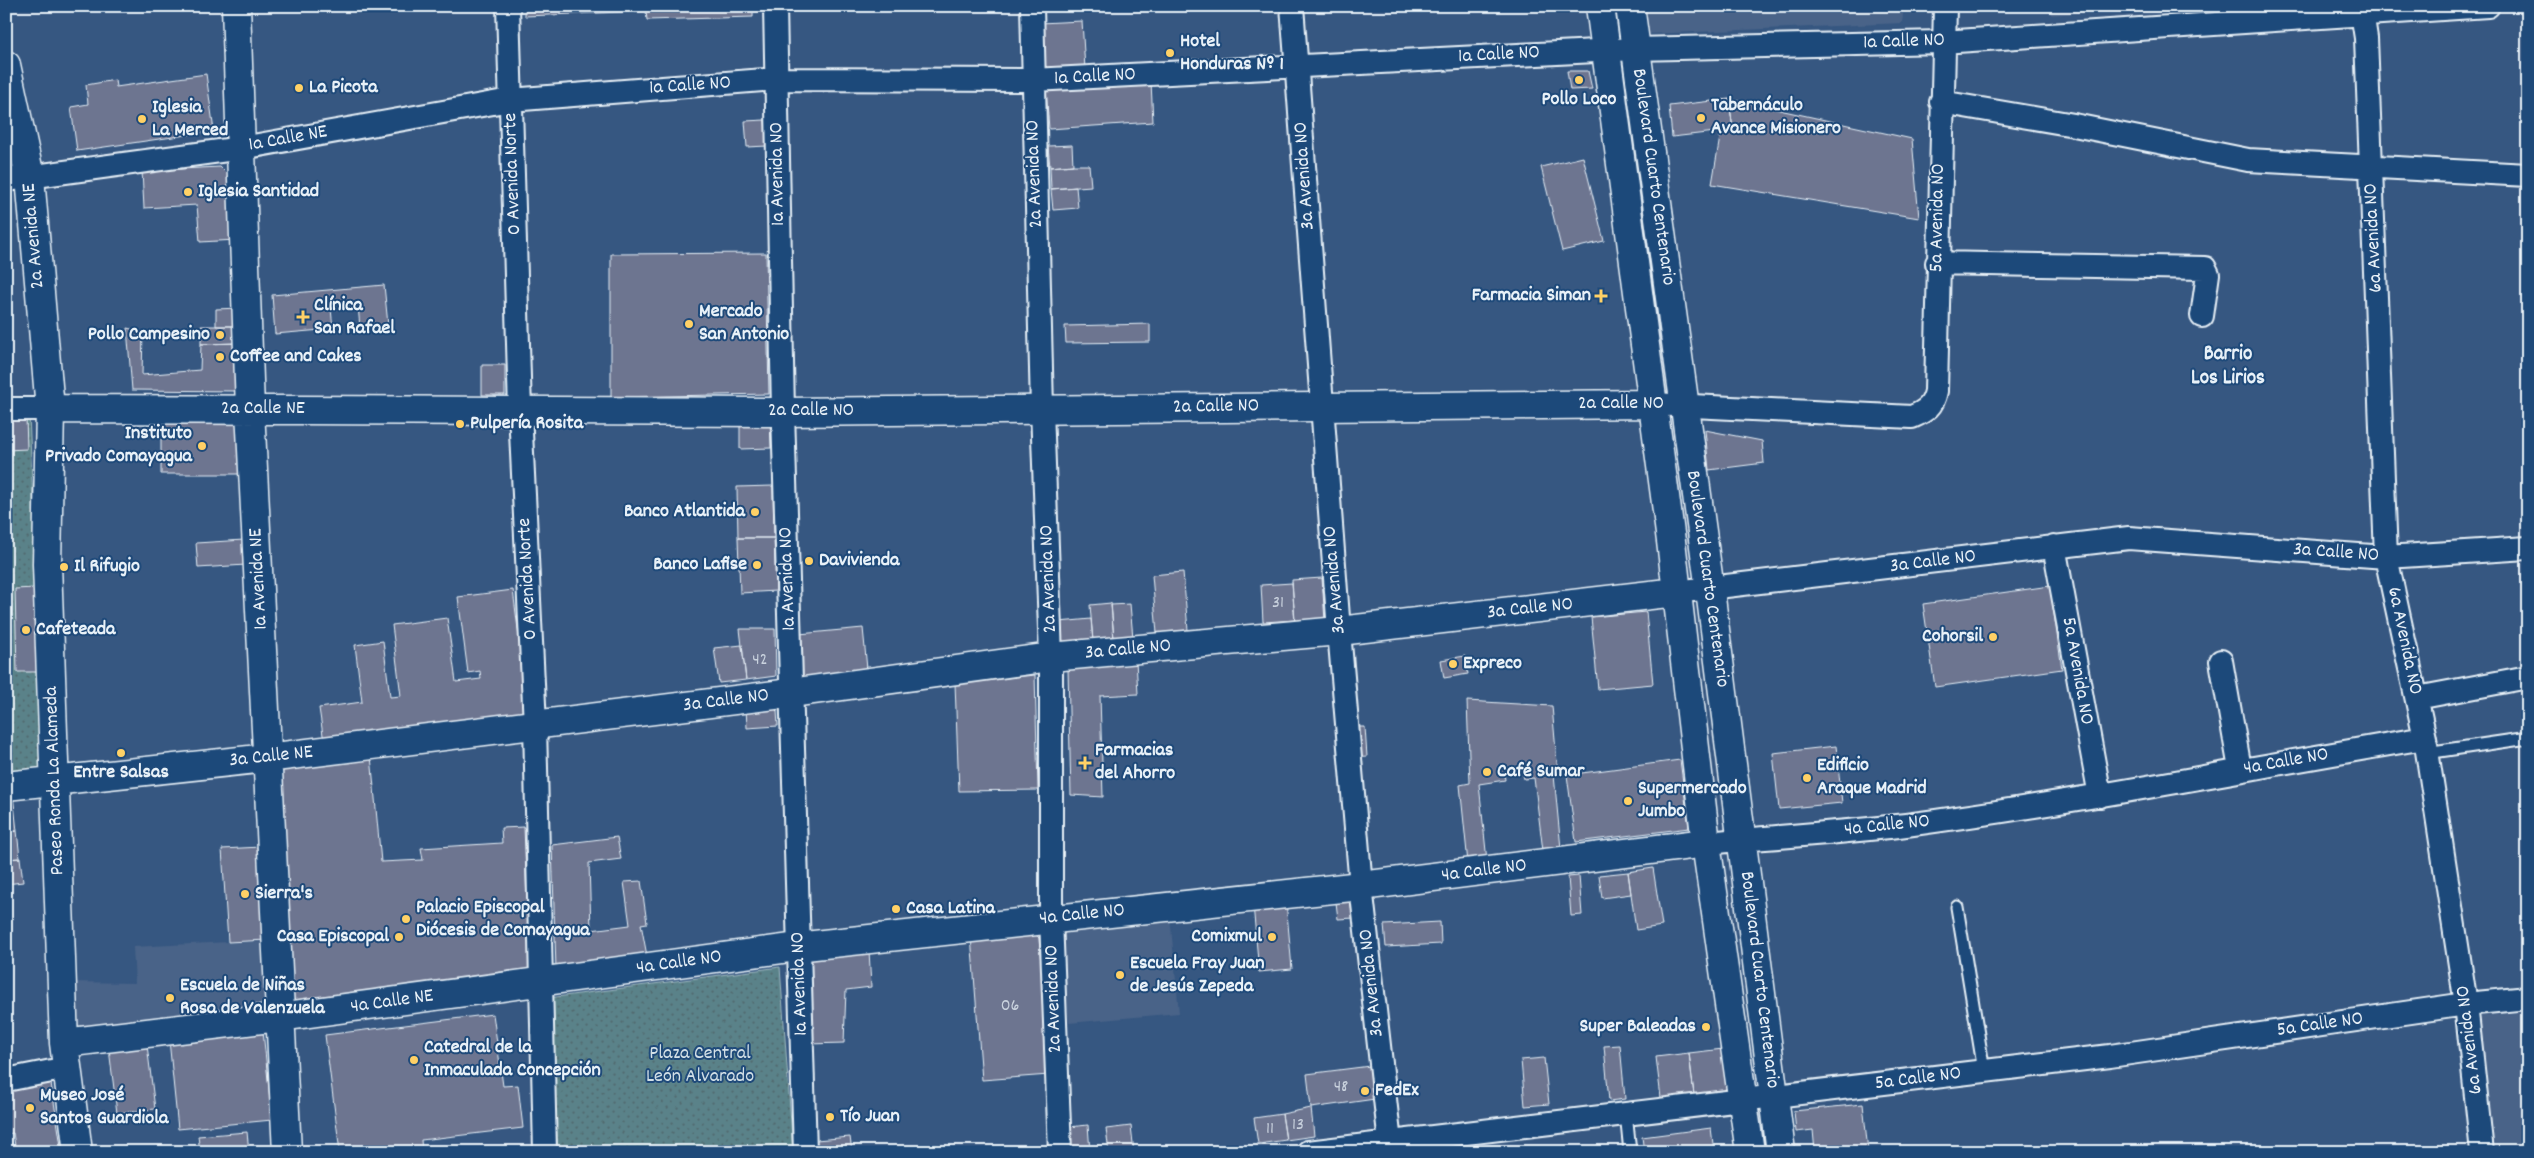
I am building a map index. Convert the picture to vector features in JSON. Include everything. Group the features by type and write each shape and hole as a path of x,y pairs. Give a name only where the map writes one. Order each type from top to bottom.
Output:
{"street":[{"name":"1a Avenida NE","path":"236,6 250,409 268,758 278,1017 287,1152"},
{"name":"0 Avenida Norte","path":"508,6 520,411 535,725 545,1152"},
{"name":"1a Avenida NO","path":"775,6 783,412 805,1152"},
{"name":"2a Avenida NO","path":"1032,6 1042,409 1052,657 1051,918 1060,1152"},
{"name":"3a Avenida NO","path":"1292,6 1339,631 1361,886 1390,1146"},
{"name":"Boulevard Cuarto Centenario","path":"1600,6 1653,404 1706,843 1750,1152"},
{"name":"Boulevard Cuarto Centenario","path":"1630,6 1683,404 1710,590 1781,1152"},
{"name":"5a Avenida NO","path":"1912,417 1929,407 1934,401 1936,390 1937,264 1944,6"},
{"name":"1a Calle NO","path":"510,100 777,79 1033,80 1635,48 1942,42 2361,10 2488,6"},
{"name":"6a Avenida NO","path":"2361,10 2366,38 2386,557 2417,698 2425,746 2466,1004 2482,1152"},
{"name":"2a Avenida NE","path":"6,65 18,179 50,409"},
{"name":"1a Calle NE","path":"18,179 242,148 510,100"},
{"path":"1941,102 2074,125 2248,160 2528,175"},
{"path":"1937,264 2205,268 2208,274 2202,316"},
{"name":"2a Calle NO","path":"520,411 783,412 1683,404 1912,417"},
{"name":"2a Calle NE","path":"6,408 520,411"},
{"name":"Paseo Ronda La Alameda","path":"50,409 47,564 55,780 66,1056 78,1152"},
{"name":"3a Calle NO","path":"535,725 791,693 1052,657 1339,631 1676,592 1710,590 2129,538 2386,557 2528,548"},
{"name":"5a Avenida NO","path":"2054,546 2100,796"},
{"path":"2221,662 2240,769"},
{"path":"2417,698 2528,677"},
{"name":"3a Calle NE","path":"6,786 268,758 535,725"},
{"name":"4a Calle NO","path":"540,982 798,947 1051,918 1361,886 1706,843 1904,825 2100,796 2240,769 2425,746"},
{"name":"4a Calle NE","path":"6,1080 66,1056 278,1017 540,982"},
{"name":"5a Calle NO","path":"1308,1152 1390,1146 1626,1113 2110,1056 2466,1004 2528,998"}],"lane":[{"path":"2425,746 2528,738"},
{"path":"1957,907 1984,1071"},
{"path":"1626,1113 1630,1152"}],"shaded area":[{"path":"1645,6 1904,6 1902,23 1648,34"},
{"path":"2051,6 2170,6 2051,15"},
{"name":"Escuela Fray Juan de Jesús Zepeda","path":"1170,916 1179,1013 1069,1023 1061,937 1066,926"},
{"name":"Escuela de Niñas Rosa de Valenzuela","path":"267,940 271,1012 72,1033 68,982 135,983 133,947"},
{"path":"2528,1012 2528,1152 2488,1152 2475,1017"}],"green space":[{"path":"6,415 29,415 45,768 6,773"},
{"name":"Plaza Central León Alvarado","path":"780,967 793,1152 558,1152 549,998"}],"building":[{"path":"525,6 753,6 753,17 647,20 646,11 525,16"},
{"path":"1082,21 1085,69 1049,71 1042,63 1040,23"},
{"name":"Pollo Loco","path":"1567,71 1588,71 1592,89 1570,90"},
{"name":"Iglesia La Merced","path":"206,74 214,131 77,151 71,107 88,104 86,85 115,80 116,87"},
{"path":"1151,82 1153,122 1049,129 1046,89"},
{"name":"Tabernáculo Avance Misionero","path":"1729,99 1733,130 1672,137 1669,106"},
{"path":"1729,99 1912,139 1919,218 1712,184 1721,131 1733,130"},
{"path":"765,120 767,146 747,147 745,121"},
{"path":"1072,145 1073,165 1050,167 1048,146"},
{"path":"1583,157 1604,241 1562,251 1541,167"},
{"path":"1089,165 1091,186 1051,189 1050,167"},
{"name":"Iglesia Santidad","path":"220,167 232,179 236,240 200,242 197,205 144,208 142,171"},
{"path":"1076,187 1078,208 1053,210 1051,189"},
{"name":"Mercado San Antonio","path":"766,253 769,394 611,397 611,254"},
{"name":"Clínica San Rafael","path":"384,285 388,325 360,328 358,305 331,308 333,329 275,334 272,295"},
{"path":"239,308 240,326 216,326 216,309"},
{"path":"1150,324 1150,342 1066,343 1065,326"},
{"name":"Pollo Campesino","path":"201,326 240,326 240,343 201,344"},
{"name":"Coffee and Cakes","path":"127,328 143,332 142,375 200,370 201,344 240,343 237,391 132,390"},
{"path":"482,365 505,365 505,395 482,395"},
{"name":"Instituto Privado Comayagua","path":"161,415 243,419 243,474 161,474"},
{"path":"6,417 26,417 27,449 6,450"},
{"path":"770,419 771,448 740,449 740,420"},
{"path":"1705,430 1762,441 1764,463 1709,470"},
{"name":"Banco Atlantida","path":"773,486 774,538 738,538 737,487"},
{"name":"Banco Lafise","path":"738,538 774,538 776,591 740,593"},
{"path":"244,540 246,565 198,568 196,543"},
{"path":"1183,572 1188,630 1157,633 1152,575"},
{"path":"1322,578 1325,621 1295,624 1292,580"},
{"path":"1292,583 1295,620 1263,622 1261,585"},
{"name":"Cohorsil","path":"2050,586 2062,669 1935,687 1923,604"},
{"name":"Cafeteada","path":"35,588 37,672 17,672 15,589"},
{"path":"513,590 529,716 324,742 319,708 362,702 355,645 383,641 390,697 401,696 392,625 447,618 456,682 481,679 480,671 468,673 458,597"},
{"path":"1111,603 1114,639 1093,641 1090,605"},
{"path":"1130,604 1133,638 1114,639 1111,605"},
{"path":"1646,612 1653,684 1598,689 1591,617"},
{"path":"1091,619 1093,641 1060,644 1059,622"},
{"path":"863,628 867,669 801,678 799,634"},
{"path":"740,629 775,629 776,676 746,680"},
{"path":"742,645 746,680 719,683 714,648"},
{"path":"1465,656 1468,674 1444,678 1441,660"},
{"path":"1136,661 1138,694 1100,696 1103,797 1071,795 1068,669"},
{"path":"1035,675 1038,790 959,791 955,683"},
{"path":"1467,701 1552,706 1558,774 1554,775 1561,849 1543,851 1534,778 1524,779 1522,770 1504,772 1505,780 1479,784 1487,861 1468,863 1460,785 1470,783"},
{"path":"771,705 777,711 778,726 747,728 746,707"},
{"path":"1351,727 1365,727 1367,757 1354,758"},
{"name":"Edificio Araque Madrid","path":"1836,746 1842,803 1779,809 1773,753"},
{"name":"Palacio Episcopal Diócesis de Comayagua","path":"371,756 381,862 423,860 421,848 502,843 501,828 524,827 530,977 289,1009 279,765"},
{"name":"Supermercado Jumbo","path":"1680,760 1689,828 1576,842 1567,775"},
{"path":"13,795 17,831 6,832 6,796"},
{"path":"17,831 20,858 6,859 6,832"},
{"path":"617,837 621,859 589,863 591,930 630,925 624,882 641,881 647,923 641,924 647,956 556,969 552,845"},
{"name":"Sierra's","path":"261,847 267,940 228,942 222,849"},
{"path":"20,858 23,882 6,884 6,859"},
{"path":"1653,868 1662,926 1636,930 1628,872"},
{"path":"1628,872 1631,894 1602,898 1599,875"},
{"path":"1579,876 1582,915 1571,916 1568,877"},
{"path":"1352,893 1354,918 1338,919 1335,894"},
{"name":"Comixmul","path":"1286,901 1292,969 1259,972 1253,904"},
{"path":"1440,922 1441,944 1386,947 1384,925"},
{"path":"1033,931 1039,938 1049,1075 982,1080 971,936"},
{"path":"869,950 871,987 846,990 844,1043 808,1044 808,956"},
{"name":"Catedral de la Inmaculada Concepción","path":"493,1014 503,1086 518,1085 523,1128 421,1140 422,1152 340,1152 325,1035"},
{"path":"263,1031 272,1120 178,1129 169,1040"},
{"path":"147,1045 155,1109 117,1113 109,1049"},
{"path":"1620,1045 1625,1099 1609,1101 1604,1046"},
{"path":"1723,1049 1727,1087 1724,1091 1694,1095 1689,1053"},
{"path":"1689,1053 1694,1095 1661,1098 1656,1057"},
{"path":"1544,1058 1549,1104 1525,1106 1521,1060"},
{"path":"1370,1066 1375,1099 1311,1108 1307,1074"},
{"name":"Museo José Santos Guardiola","path":"50,1077 62,1152 16,1152 13,1133 6,1134 6,1083"},
{"path":"1863,1104 1868,1151 1815,1152 1813,1130 1796,1132 1794,1111"},
{"path":"1311,1108 1314,1136 1286,1140 1282,1114"},
{"path":"1282,1114 1286,1140 1258,1144 1254,1118"},
{"path":"1088,1125 1090,1152 1071,1152 1069,1127"},
{"path":"1131,1126 1134,1152 1109,1152 1106,1129"},
{"path":"1711,1128 1714,1152 1644,1152 1642,1137"},
{"path":"247,1132 249,1152 200,1152 198,1136"},
{"path":"850,1137 852,1152 817,1152 816,1140"}],"place":[{"name":"Hotel Honduras Nº 1","path":"1170,53"},
{"name":"Pollo Loco","path":"1579,80"},
{"name":"La Picota","path":"299,88"},
{"name":"Tabernáculo Avance Misionero","path":"1701,118"},
{"name":"Iglesia La Merced","path":"142,119"},
{"name":"Iglesia Santidad","path":"188,192"},
{"name":"Farmacia Siman","path":"1601,296"},
{"name":"Clínica San Rafael","path":"303,317"},
{"name":"Mercado San Antonio","path":"689,324"},
{"name":"Pollo Campesino","path":"220,335"},
{"name":"Coffee and Cakes","path":"220,357"},
{"name":"Pulpería Rosita","path":"460,424"},
{"name":"Instituto Privado Comayagua","path":"202,446"},
{"name":"Banco Atlantida","path":"755,512"},
{"name":"Davivienda","path":"809,561"},
{"name":"Banco Lafise","path":"757,565"},
{"name":"Il Rifugio","path":"64,567"},
{"name":"Cafeteada","path":"26,630"},
{"name":"Cohorsil","path":"1993,637"},
{"name":"Expreco","path":"1453,664"},
{"name":"Entre Salsas","path":"121,753"},
{"name":"Farmacias del Ahorro","path":"1085,763"},
{"name":"Café Sumar","path":"1487,772"},
{"name":"Edificio Araque Madrid","path":"1807,778"},
{"name":"Supermercado Jumbo","path":"1628,801"},
{"name":"Sierra's","path":"245,894"},
{"name":"Casa Latina","path":"896,909"},
{"name":"Palacio Episcopal Diócesis de Comayagua","path":"406,919"},
{"name":"Casa Episcopal","path":"399,937"},
{"name":"Comixmul","path":"1272,937"},
{"name":"Escuela Fray Juan de Jesús Zepeda","path":"1120,975"},
{"name":"Escuela de Niñas Rosa de Valenzuela","path":"170,998"},
{"name":"Super Baleadas","path":"1706,1027"},
{"name":"Catedral de la Inmaculada Concepción","path":"414,1060"},
{"name":"FedEx","path":"1365,1091"},
{"name":"Museo José Santos Guardiola","path":"30,1108"},
{"name":"Tío Juan","path":"830,1117"}],"district":[{"name":"Barrio Los Lirios","path":"2228,367"}]}
